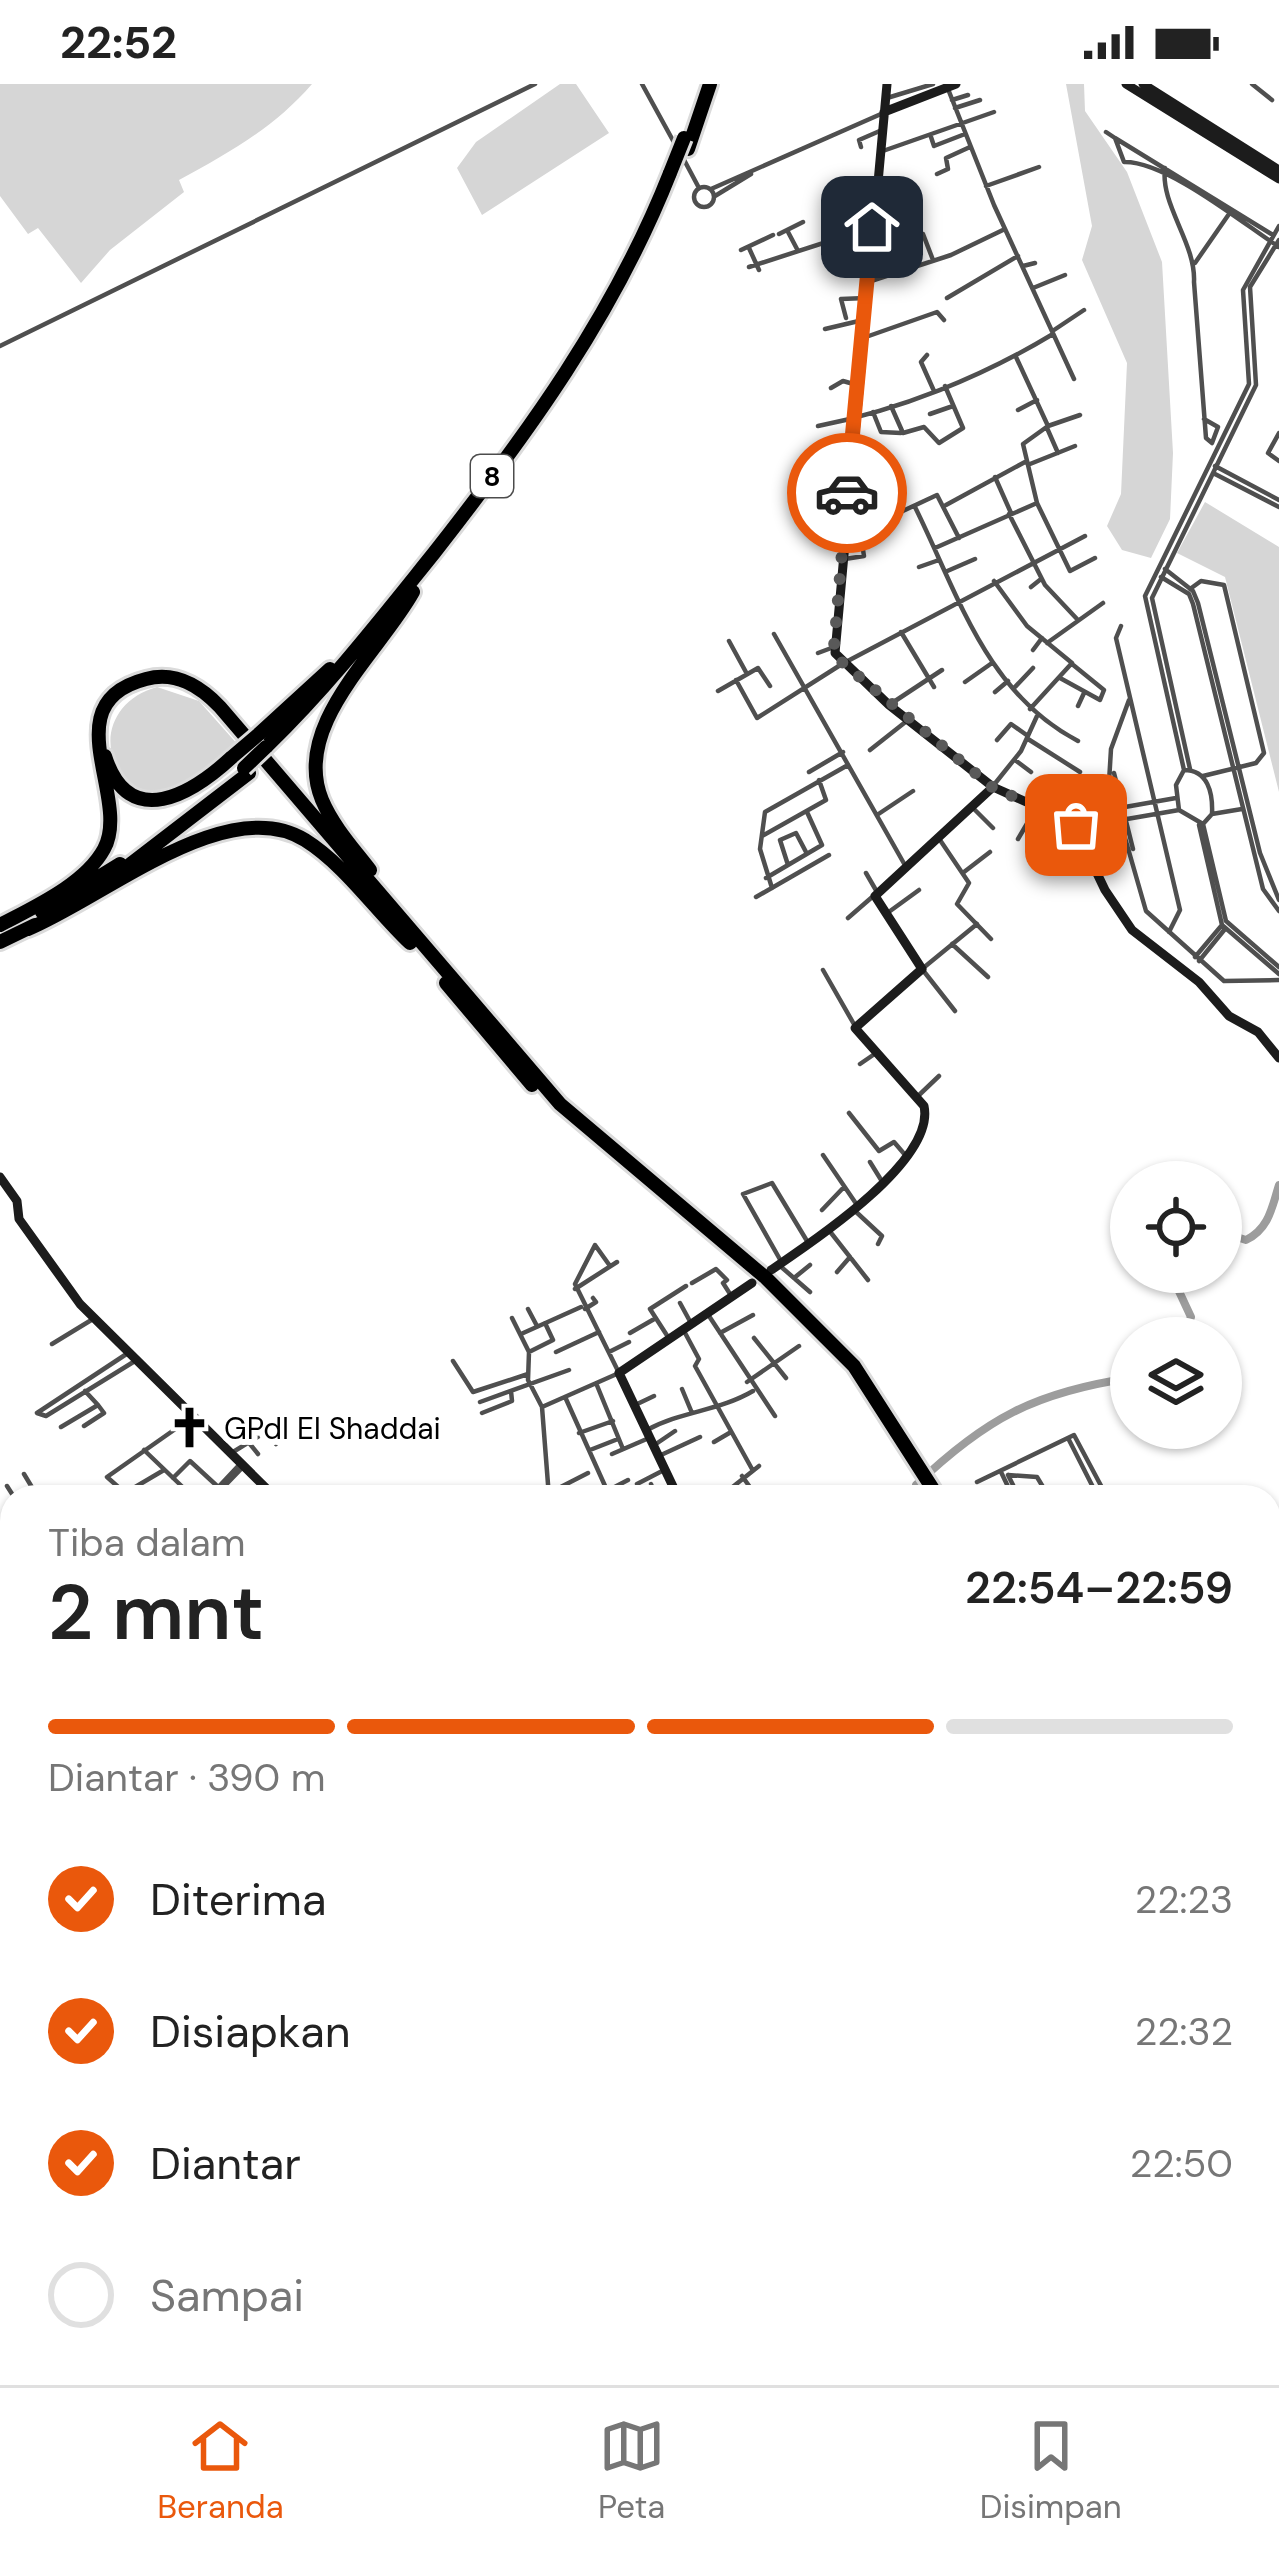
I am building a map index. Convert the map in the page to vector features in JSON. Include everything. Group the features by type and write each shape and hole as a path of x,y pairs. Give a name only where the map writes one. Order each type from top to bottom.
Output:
{"highway":[{"name":"8","path":"0,934 28,929 165,843 345,664 409,590 578,373 672,178 707,84"},
{"path":"409,590 330,713 316,766 330,816 483,1031 560,1114 808,1327 907,1447 928,1485"},
{"path":"0,934 98,859 111,818 98,752 101,719 126,687 172,677 194,685 220,706 430,958"},
{"path":"242,766 188,793 146,799 121,786 109,769 106,726 116,705 137,687 162,682 199,695 430,958"},
{"name":"8","path":"0,934 130,857 242,766"},
{"path":"28,929 203,837 257,825 288,831 314,847 430,958"}],"street":[{"path":"0,346 536,84"},
{"path":"642,84 700,188 712,193"},
{"path":"887,84 840,560 834,646 839,663 992,787 1076,825 1105,890 1132,930 1205,987 1229,1016 1255,1029 1279,1058"},
{"path":"885,98 933,84"},
{"path":"1127,84 1279,179"},
{"path":"1143,84 1279,170"},
{"path":"1252,84 1272,100"},
{"path":"700,188 694,195 697,204 707,206 712,193 950,85 986,186 1075,379"},
{"path":"952,100 968,94"},
{"path":"955,108 980,100"},
{"path":"880,152 994,112"},
{"path":"861,147 861,138 882,130"},
{"path":"1106,132 1276,241"},
{"path":"930,136 934,146 965,134"},
{"path":"1115,138 1124,162 1139,161 1163,171 1195,263 1204,418"},
{"path":"937,174 948,169 946,158 970,147"},
{"path":"986,186 1039,167"},
{"path":"1195,263 1230,213"},
{"path":"802,222 745,248 755,267 872,227"},
{"path":"1276,974 1226,925 1201,825 1179,810 1176,798 1187,770 1148,611 1148,584 1187,516 1253,379 1245,284 1276,241 1279,226"},
{"path":"868,281 1005,229"},
{"path":"788,230 797,249"},
{"path":"871,249 923,234 933,260"},
{"path":"947,298 1018,256"},
{"path":"1023,266 1035,263"},
{"path":"1033,288 1065,275"},
{"path":"846,318 842,299 866,298"},
{"path":"818,426 853,420 1016,357 1084,310"},
{"path":"861,339 937,312 944,320"},
{"path":"825,329 863,320"},
{"path":"927,355 921,362 934,391"},
{"path":"1016,357 1058,453"},
{"path":"831,388 843,381 857,385"},
{"path":"873,412 880,432 924,427 939,443 963,428 945,386"},
{"path":"1018,410 1036,400"},
{"path":"891,406 903,433"},
{"path":"930,414 953,406"},
{"path":"1080,415 1024,441 1037,503 1058,550 1072,572 1095,558"},
{"path":"1279,433 1268,453 1279,461"},
{"path":"946,505 995,477 1075,446"},
{"path":"826,470 850,459"},
{"path":"808,463 870,462"},
{"path":"1211,468 1279,503"},
{"path":"995,477 1041,579 1077,619"},
{"path":"848,478 862,479 868,489 890,483"},
{"path":"840,560 864,556 860,531 937,495 959,538"},
{"path":"828,502 846,496"},
{"path":"935,548 1037,503"},
{"path":"915,507 992,663 1037,716 1078,741"},
{"path":"1148,611 1187,516"},
{"path":"736,680 758,718 839,663 1085,536"},
{"path":"945,572 975,559"},
{"path":"919,568 939,560"},
{"path":"1165,569 1190,589 1196,604 1269,897 1279,911"},
{"path":"1161,577 1189,594 1196,604"},
{"path":"1031,587 1041,579"},
{"path":"1187,770 1203,776 1260,761 1264,753 1224,584 1201,580 1190,589"},
{"path":"994,581 1045,641 1105,692 1098,701 1060,678"},
{"path":"1033,650 1102,603"},
{"path":"1121,626 1116,638 1180,910 1167,934"},
{"path":"901,632 934,687"},
{"path":"774,634 906,867"},
{"path":"729,641 747,674"},
{"path":"818,653 834,646"},
{"path":"773,656 783,650"},
{"path":"964,682 992,663"},
{"path":"1030,709 1072,664"},
{"path":"718,691 759,668 770,686"},
{"path":"1014,688 1033,668"},
{"path":"889,705 942,670"},
{"path":"1078,706 1088,677"},
{"path":"995,692 1008,681"},
{"path":"1130,700 1112,748 1114,773 1148,917 1226,982 1276,974"},
{"path":"848,918 992,787 1029,738 1037,716"},
{"path":"870,749 908,720"},
{"path":"997,740 1011,724 1080,772"},
{"path":"808,772 843,752"},
{"path":"1015,760 1031,772"},
{"path":"772,888 759,838 766,811 848,765"},
{"path":"1114,773 1109,785 1134,855"},
{"path":"1203,776 1212,814"},
{"path":"759,838 826,800 820,780"},
{"path":"850,796 860,790"},
{"path":"876,817 913,791"},
{"path":"1125,807 1176,798"},
{"path":"971,806 993,828"},
{"path":"1018,838 1040,806"},
{"path":"1201,825 1212,814 1246,808"},
{"path":"1127,819 1179,810"},
{"path":"766,878 823,842 807,812"},
{"path":"788,865 780,840 796,834 816,862"},
{"path":"938,837 964,872 969,887 957,903 992,940"},
{"path":"950,854 962,849"},
{"path":"964,872 990,852"},
{"path":"756,897 829,855"},
{"path":"866,873 922,970 955,1011"},
{"path":"886,914 919,890"},
{"path":"1269,897 1279,900"},
{"path":"855,1026 976,924"},
{"path":"1197,959 1226,925"},
{"path":"952,944 988,977"},
{"path":"777,1266 883,1183 907,1157 926,1118 917,1097 855,1026 823,970"},
{"path":"860,1064 876,1053"},
{"path":"917,1097 939,1076"},
{"path":"849,1113 879,1151 894,1142 907,1157"},
{"path":"823,1155 855,1207 882,1235 878,1244"},
{"path":"869,1162 883,1183"},
{"path":"0,1177 17,1201 19,1220 93,1319 259,1485"},
{"path":"809,1244 770,1182 742,1195 777,1266 810,1292"},
{"path":"822,1210 844,1187"},
{"path":"743,1222 751,1214"},
{"path":"828,1229 866,1278 858,1283"},
{"path":"595,1245 614,1264 575,1289 595,1245"},
{"path":"837,1272 850,1257"},
{"path":"794,1278 810,1265"},
{"path":"670,1342 648,1305 716,1269 727,1280 723,1283 732,1297"},
{"path":"542,1407 566,1399 670,1342 752,1283"},
{"path":"575,1289 673,1485"},
{"path":"511,1336 595,1303 593,1298"},
{"path":"680,1303 699,1359 694,1366 756,1467 732,1485"},
{"path":"528,1309 537,1326"},
{"path":"708,1314 747,1382 775,1416"},
{"path":"719,1333 753,1315"},
{"path":"512,1318 529,1352 530,1384 542,1407 548,1485"},
{"path":"631,1333 656,1318"},
{"path":"52,1344 93,1319"},
{"path":"529,1352 552,1341 544,1323"},
{"path":"556,1352 599,1332"},
{"path":"754,1338 786,1378"},
{"path":"609,1352 629,1342"},
{"path":"747,1382 799,1346"},
{"path":"132,1357 44,1417 36,1412 132,1357"},
{"path":"453,1361 473,1392 528,1374"},
{"path":"480,1402 569,1370"},
{"path":"596,1383 623,1449"},
{"path":"682,1389 692,1413"},
{"path":"652,1443 692,1413 721,1408 753,1390"},
{"path":"84,1426 104,1413 86,1391"},
{"path":"482,1413 512,1402 511,1391"},
{"path":"633,1406 654,1396"},
{"path":"566,1399 604,1485"},
{"path":"61,1427 98,1405"},
{"path":"115,1485 107,1474 192,1417"},
{"path":"579,1433 614,1420"},
{"path":"230,1454 268,1431 276,1444"},
{"path":"652,1443 675,1431"},
{"path":"714,1442 731,1432"},
{"path":"977,1482 1075,1436 1097,1485"},
{"path":"611,1454 700,1437"},
{"path":"588,1450 618,1438"},
{"path":"250,1444 258,1454"},
{"path":"144,1450 176,1485"},
{"path":"173,1478 190,1461 217,1485"},
{"path":"223,1485 238,1469"},
{"path":"637,1484 666,1469"},
{"path":"140,1485 164,1470"},
{"path":"1005,1472 1011,1485"},
{"path":"1005,1472 1037,1478 1041,1485"},
{"path":"567,1485 588,1473"},
{"path":"24,1474 28,1485"},
{"path":"742,1476 748,1485"},
{"path":"621,1485 628,1480"}],"shaded area":[{"path":"0,84 312,84 267,126 179,180 184,192 110,250 81,283 38,228 28,234 0,196"},
{"path":"560,84 576,84 609,133 482,215 457,168 476,142"},
{"path":"1066,84 1084,84 1085,111 1127,172 1162,262 1173,453 1170,519 1151,558 1122,550 1107,526 1121,494 1127,363 1082,260 1092,226"},
{"path":"1205,502 1279,547 1279,792 1225,577 1177,553"},
{"path":"157,687 199,701 239,746 181,791 139,790 124,777 111,747 116,718 139,694"}],"waterway":[{"path":"1242,1239 1260,1230 1279,1185"},
{"path":"1180,1293 1191,1317"},
{"path":"916,1485 965,1442 1013,1412 1067,1391 1110,1382"}],"way so far":[{"path":"847,493 834,646 838,659 992,787 1076,825"}],"place":[{"name":"GPdI El Shaddai","path":"190,1428"}],"route":[{"path":"847,493 872,227"}]}
